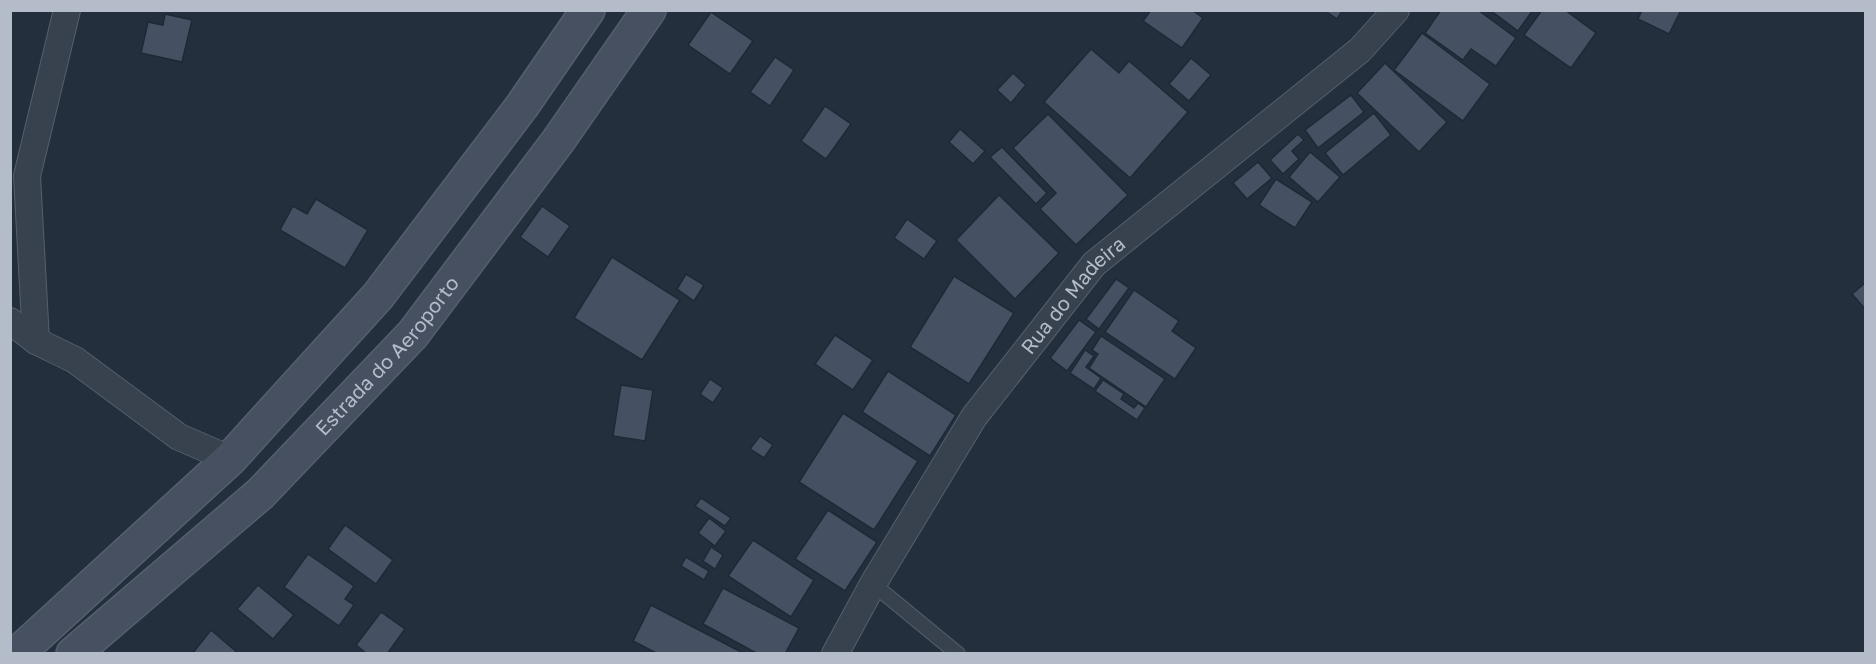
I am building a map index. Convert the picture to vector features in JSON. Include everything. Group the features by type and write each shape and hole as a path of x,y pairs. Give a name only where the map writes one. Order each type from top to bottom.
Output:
{"main road":[{"path":"17,654 230,459 378,296 522,106 588,10"},
{"name":"Estrada do Aeroporto","path":"73,654 260,494 413,334 558,141 649,10"}],"street":[{"path":"36,341 27,176 67,10"},
{"name":"Rua do Madeira","path":"835,654 873,584 974,417 1094,264 1360,50 1396,10"},
{"path":"10,321 36,341 75,360 179,437 230,459"}],"lane":[{"path":"873,584 958,654"}],"building":[{"path":"1151,10 1192,10 1203,18 1182,48 1143,21"},
{"path":"1324,10 1343,10 1337,19"},
{"path":"1441,10 1478,10 1516,38 1496,66 1471,49 1463,60 1425,33"},
{"path":"1490,10 1533,10 1518,31"},
{"path":"1542,10 1565,10 1596,33 1571,68 1524,35"},
{"path":"1642,10 1681,10 1669,34 1638,19"},
{"path":"711,12 753,41 730,74 688,45"},
{"path":"165,14 192,20 182,62 141,53 148,22 163,25"},
{"path":"1422,33 1490,84 1463,121 1394,70"},
{"path":"1091,49 1119,73 1129,61 1188,112 1130,178 1044,102"},
{"path":"775,57 794,70 770,106 750,92"},
{"path":"1191,58 1211,75 1189,101 1169,84"},
{"path":"1385,63 1447,122 1419,152 1357,93"},
{"path":"1013,73 1026,85 1011,103 997,90"},
{"path":"1351,95 1364,112 1318,148 1305,130"},
{"path":"825,106 851,124 826,159 801,141"},
{"path":"1374,113 1391,135 1343,175 1325,153"},
{"path":"1048,114 1128,195 1076,245 1040,209 1056,193 1013,148"},
{"path":"960,129 985,151 973,164 949,142"},
{"path":"1298,134 1304,140 1292,151 1299,159 1283,174 1270,160"},
{"path":"1002,147 1047,193 1036,204 990,157"},
{"path":"1310,152 1340,177 1318,202 1289,177"},
{"path":"1258,162 1272,178 1247,199 1233,183"},
{"path":"1276,179 1312,202 1295,228 1259,205"},
{"path":"999,195 1059,253 1015,299 956,240"},
{"path":"316,199 368,230 345,268 280,230 293,206 307,214"},
{"path":"542,206 570,226 548,257 520,237"},
{"path":"907,219 937,241 924,259 894,238"},
{"path":"612,257 680,300 642,360 574,318"},
{"path":"686,274 704,285 694,301 677,289"},
{"path":"954,276 1014,313 969,384 910,347"},
{"path":"1116,279 1129,288 1099,329 1086,319"},
{"path":"1866,282 1866,310 1852,294"},
{"path":"1134,290 1179,321 1172,331 1196,348 1175,379 1105,332"},
{"path":"1079,320 1096,332 1067,371 1050,358"},
{"path":"835,335 873,360 853,390 815,364"},
{"path":"1101,336 1165,379 1146,407 1089,368 1098,354 1092,350"},
{"path":"1085,350 1094,356 1086,367 1101,378 1094,389 1070,373"},
{"path":"888,371 956,415 930,456 862,412"},
{"path":"710,379 723,388 713,403 700,394"},
{"path":"1103,380 1124,394 1121,399 1134,408 1138,403 1145,408 1137,420 1095,391"},
{"path":"621,385 653,390 645,441 613,436"},
{"path":"843,413 918,461 874,530 799,482"},
{"path":"760,436 773,445 764,458 750,449"},
{"path":"701,498 731,518 725,526 695,506"},
{"path":"828,510 877,542 845,591 795,559"},
{"path":"709,518 726,531 715,546 698,533"},
{"path":"345,525 393,560 376,584 328,549"},
{"path":"753,540 814,580 791,617 728,576"},
{"path":"711,547 723,555 715,569 703,561"},
{"path":"308,554 354,586 345,599 354,605 339,626 284,587"},
{"path":"686,557 709,571 704,580 681,566"},
{"path":"258,585 294,615 273,639 237,609"},
{"path":"723,588 799,628 785,654 758,654 703,624"},
{"path":"651,605 745,654 658,654 633,641"},
{"path":"381,612 405,629 387,654 367,654 356,645"},
{"path":"211,630 239,654 192,654"}]}
